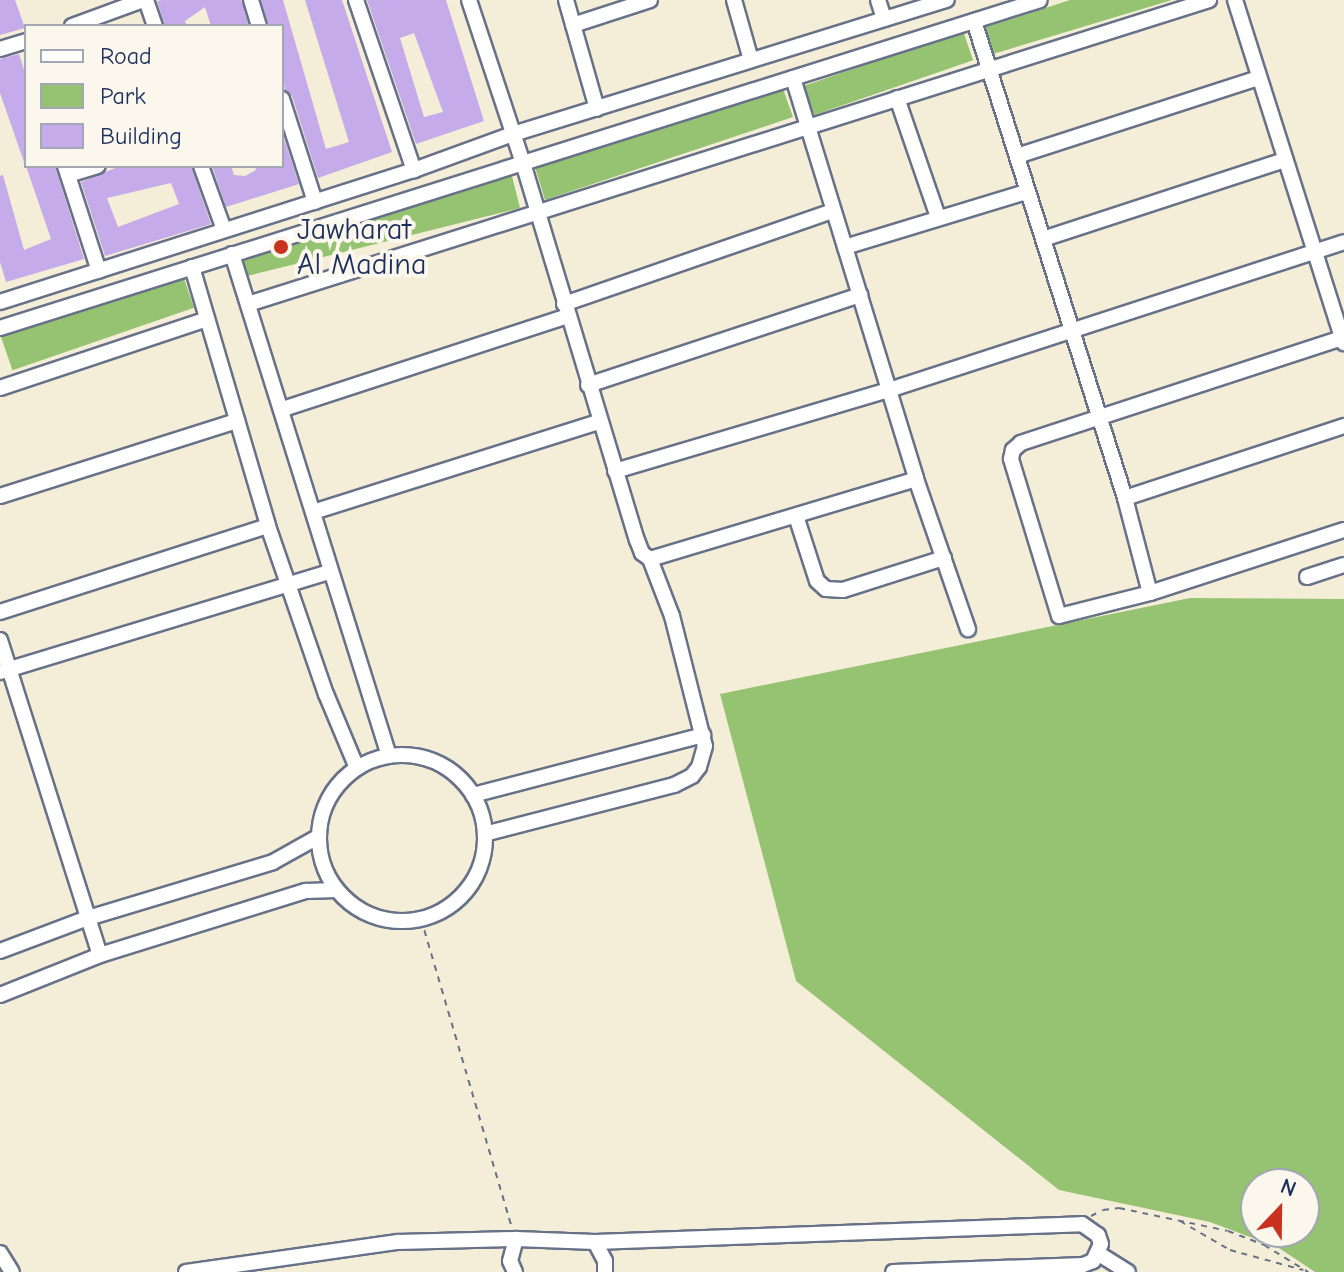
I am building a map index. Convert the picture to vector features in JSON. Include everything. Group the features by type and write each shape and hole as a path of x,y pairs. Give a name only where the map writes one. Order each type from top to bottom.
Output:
{"street":[{"path":"78,24 145,0 154,24"},
{"path":"251,0 258,24"},
{"path":"356,0 414,170"},
{"path":"469,0 523,163 637,540 642,553 650,559 676,631 705,746 699,767 683,780 485,834"},
{"path":"566,0 597,109"},
{"path":"573,25 650,0"},
{"path":"734,0 751,60"},
{"path":"878,0 884,19"},
{"path":"1,297 99,271 414,170 513,134 947,0"},
{"path":"0,328 1040,0"},
{"path":"248,304 1209,0"},
{"path":"1235,0 1343,341 1016,446 1011,459 1059,616 1150,593 1344,530"},
{"path":"974,21 1125,498 1150,593"},
{"path":"0,49 24,42"},
{"path":"793,78 916,479 968,629"},
{"path":"1017,156 1259,78"},
{"path":"897,98 938,217"},
{"path":"284,105 315,202"},
{"path":"1043,239 1285,160"},
{"path":"202,168 224,230"},
{"path":"66,171 99,271"},
{"path":"845,247 1026,192"},
{"path":"283,409 566,310 833,211"},
{"path":"615,471 889,390 1344,242"},
{"path":"232,254 283,409 330,572 389,756"},
{"path":"192,267 268,526 326,694 357,768"},
{"path":"588,385 860,295"},
{"path":"0,388 207,319"},
{"path":"0,496 237,421"},
{"path":"313,512 599,422"},
{"path":"1125,498 1344,426"},
{"path":"650,559 916,479"},
{"path":"796,516 817,581 826,589 838,591 944,558"},
{"path":"0,612 268,526"},
{"path":"1307,577 1344,565"},
{"path":"5,670 330,572"},
{"path":"0,640 5,670 100,955"},
{"path":"473,795 703,735"},
{"path":"389,756 413,756 437,763 458,776 473,795 485,834 482,863 469,888 448,908 421,919 393,921 366,914 336,890 321,857 318,837 329,798 357,768 389,756"},
{"path":"1,947 273,862 318,837"},
{"path":"0,995 100,955 306,891 336,890"},
{"path":"186,1272 398,1242 516,1239 595,1242 1082,1224 1098,1235 1099,1254"},
{"path":"515,1272 510,1261 516,1239"},
{"path":"595,1242 605,1261 605,1272"},
{"path":"0,1253 12,1272"},
{"path":"893,1272 1083,1265 1099,1254"},
{"path":"1099,1254 1128,1272"}],"path":[{"path":"421,919 516,1239"},
{"path":"1082,1224 1095,1213 1111,1208 1179,1221 1247,1238 1307,1272"},
{"path":"1179,1221 1230,1250 1307,1272"}],"green space":[{"path":"1070,0 1172,0 993,54 983,28"},
{"path":"963,31 973,60 814,115 804,86"},
{"path":"783,89 793,117 545,200 535,167"},
{"path":"512,176 520,208 246,276 238,244"},
{"path":"181,270 194,308 12,370 0,332"},
{"path":"1190,598 1344,599 1344,1272 1315,1272 1279,1248 1320,1248 1320,1168 1240,1168 1240,1233 1210,1222 1059,1190 796,981 720,694"}],"building":[{"path":"0,0 15,0 24,28 0,35"},
{"path":"241,0 248,24 210,24 205,7 185,21 186,24 164,24 157,1"},
{"path":"261,0 283,0 326,149 349,142 305,0 342,0 392,152 318,178 292,96 284,90 284,24 268,24"},
{"path":"367,0 446,0 484,121 416,144","holes":["414,33 443,112 424,117 400,38"]},
{"path":"19,54 24,70 24,162 0,93 0,59"},
{"path":"284,138 299,184 226,207 213,168 232,168 234,175 245,176 256,170 284,168"},
{"path":"27,168 56,168 84,259 6,282 0,262 0,176 3,175 24,250 51,239"},
{"path":"115,168 192,168 211,224 105,256 81,182","holes":["171,183 179,204 118,227 107,198"]}],"place":[{"name":"Jawharat Al Madina","path":"281,247"}]}
